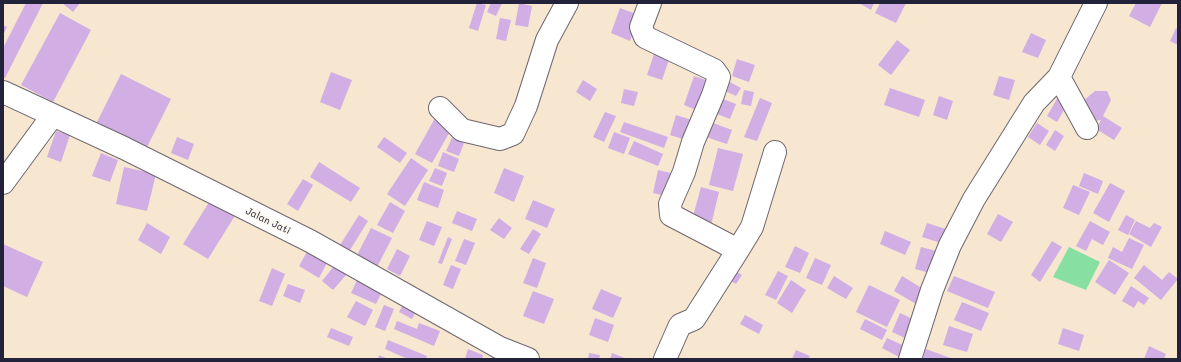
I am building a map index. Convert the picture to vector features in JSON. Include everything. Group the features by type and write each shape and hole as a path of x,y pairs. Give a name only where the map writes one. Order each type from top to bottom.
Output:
{"street":[{"path":"440,108 462,130 500,139 513,134 526,106 547,40 567,3"},
{"path":"650,3 641,27 645,37 714,70 719,77 693,142 684,172 670,204 671,215 738,250"},
{"path":"910,359 932,290 950,245 974,199 1034,102 1059,77 1096,3"},
{"path":"1059,77 1087,128"},
{"name":"Jalan Jati","path":"3,92 124,148 310,241 500,348 528,359"},
{"path":"3,183 52,115"},
{"path":"665,359 679,328 682,324 694,319 752,227 775,152"}],"green space":[{"path":"1069,247 1100,262 1086,290 1053,277"}],"building":[{"path":"26,3 43,3 5,78 3,77 3,48"},
{"path":"62,3 80,3 73,12"},
{"path":"477,3 486,5 478,31 469,28"},
{"path":"491,3 502,3 496,16 487,12"},
{"path":"519,3 532,6 528,27 515,25"},
{"path":"859,3 874,3 871,10"},
{"path":"880,3 906,3 896,23 875,13"},
{"path":"1136,3 1162,3 1150,27 1129,16"},
{"path":"620,8 639,15 630,41 611,33"},
{"path":"60,13 91,30 53,102 21,85"},
{"path":"500,18 511,20 506,41 496,39"},
{"path":"3,25 7,27 3,35"},
{"path":"1176,28 1178,30 1178,45 1170,41"},
{"path":"1031,33 1046,40 1038,58 1022,52"},
{"path":"659,39 674,45 662,80 647,75"},
{"path":"897,40 910,50 891,75 878,65"},
{"path":"737,59 755,65 749,82 732,76"},
{"path":"331,72 352,80 340,110 320,102"},
{"path":"121,74 171,99 145,151 95,126"},
{"path":"694,76 712,82 701,112 684,105"},
{"path":"999,76 1015,80 1009,100 993,95"},
{"path":"583,80 597,89 590,101 576,92"},
{"path":"726,80 741,88 736,96 721,89"},
{"path":"890,88 925,100 919,117 884,105"},
{"path":"624,89 638,92 634,106 621,103"},
{"path":"744,90 754,92 751,106 741,104"},
{"path":"1095,91 1107,91 1111,100 1103,116 1122,128 1114,140 1096,129 1101,120 1093,121 1083,101"},
{"path":"939,96 953,101 947,120 933,115"},
{"path":"1058,97 1068,103 1057,122 1047,116"},
{"path":"760,98 772,103 757,141 744,137"},
{"path":"723,99 736,104 730,119 717,114"},
{"path":"605,112 616,116 604,142 593,137"},
{"path":"676,115 695,121 689,141 670,135"},
{"path":"435,118 452,128 432,163 415,154"},
{"path":"708,121 732,130 727,144 703,136"},
{"path":"624,122 668,137 664,148 620,132"},
{"path":"1037,123 1049,131 1040,145 1028,137"},
{"path":"1055,130 1064,136 1055,151 1046,145"},
{"path":"56,131 70,135 61,162 47,157"},
{"path":"614,132 630,138 624,154 608,148"},
{"path":"177,137 194,144 188,160 171,153"},
{"path":"384,137 407,153 400,163 377,147"},
{"path":"452,138 464,143 459,156 446,151"},
{"path":"634,141 663,154 658,166 628,154"},
{"path":"718,148 743,154 733,191 709,185"},
{"path":"443,152 459,159 454,172 438,166"},
{"path":"101,153 118,160 110,182 92,176"},
{"path":"411,158 428,170 405,206 387,194"},
{"path":"319,162 360,188 351,202 310,177"},
{"path":"124,167 156,174 147,211 116,204"},
{"path":"435,168 447,173 442,186 429,181"},
{"path":"504,168 524,176 514,202 494,193"},
{"path":"658,170 675,174 670,197 653,193"},
{"path":"1084,173 1103,181 1098,194 1079,186"},
{"path":"303,179 313,185 298,211 287,204"},
{"path":"424,182 444,190 438,208 417,200"},
{"path":"1110,183 1125,191 1109,222 1093,213"},
{"path":"1073,185 1090,192 1079,215 1063,208"},
{"path":"701,187 719,192 711,225 692,220"},
{"path":"211,199 236,214 208,259 183,244"},
{"path":"533,200 555,209 547,228 525,219"},
{"path":"390,202 405,211 393,233 377,225"},
{"path":"457,211 477,219 472,231 452,223"},
{"path":"998,214 1013,222 1001,242 987,234"},
{"path":"359,215 368,221 350,250 340,245"},
{"path":"1126,215 1135,220 1128,235 1118,230"},
{"path":"499,218 512,228 504,239 490,230"},
{"path":"427,221 442,227 434,246 419,240"},
{"path":"1090,221 1110,232 1103,245 1092,239 1086,251 1076,246"},
{"path":"1136,221 1150,228 1154,223 1162,227 1151,247 1129,234"},
{"path":"147,223 170,237 161,254 138,240"},
{"path":"927,223 949,230 944,244 922,237"},
{"path":"371,228 392,238 376,269 355,259"},
{"path":"533,229 541,234 529,254 520,249"},
{"path":"885,231 911,242 905,255 880,244"},
{"path":"448,237 452,239 442,264 438,263"},
{"path":"1129,238 1144,245 1132,269 1108,258 1113,247 1122,252"},
{"path":"464,239 475,243 466,265 455,261"},
{"path":"1052,241 1062,247 1040,282 1031,275"},
{"path":"3,244 43,262 27,297 3,286"},
{"path":"795,246 809,253 800,273 785,267"},
{"path":"921,247 936,251 930,273 915,269"},
{"path":"397,249 410,256 400,276 387,269"},
{"path":"308,250 328,261 319,278 299,266"},
{"path":"533,258 546,263 537,288 523,283"},
{"path":"815,258 831,265 822,285 806,278"},
{"path":"1109,260 1129,273 1115,295 1095,282"},
{"path":"335,265 346,275 333,290 322,281"},
{"path":"451,265 461,269 453,289 443,285"},
{"path":"1144,265 1162,280 1169,272 1178,279 1161,300 1134,278"},
{"path":"728,266 742,275 736,284 722,276"},
{"path":"272,268 285,274 272,306 259,301"},
{"path":"778,271 788,276 776,300 765,295"},
{"path":"359,276 384,288 376,304 351,293"},
{"path":"834,276 853,288 846,299 827,288"},
{"path":"902,276 925,290 916,304 894,291"},
{"path":"954,276 995,292 988,308 947,291"},
{"path":"791,280 806,290 792,313 777,303"},
{"path":"288,284 305,290 300,303 283,296"},
{"path":"869,285 900,300 887,327 856,312"},
{"path":"1131,286 1149,298 1144,305 1138,301 1134,308 1122,301"},
{"path":"601,289 622,298 613,318 592,309"},
{"path":"533,291 554,299 544,324 523,316"},
{"path":"356,301 373,310 365,326 347,317"},
{"path":"404,302 417,310 412,319 399,312"},
{"path":"962,302 989,313 981,331 954,320"},
{"path":"384,305 394,309 385,331 375,327"},
{"path":"900,313 915,320 907,339 892,332"},
{"path":"745,315 763,325 759,334 740,324"},
{"path":"595,318 614,325 608,342 589,335"},
{"path":"865,319 887,330 882,340 860,329"},
{"path":"397,321 417,329 419,323 440,331 434,346 394,329"},
{"path":"949,326 973,334 967,352 943,345"},
{"path":"331,328 353,337 349,346 327,337"},
{"path":"1063,328 1084,335 1079,351 1058,344"},
{"path":"887,338 907,347 901,358 882,348"},
{"path":"388,340 427,356 426,359 408,359 385,349"},
{"path":"1149,346 1166,354 1164,359 1144,359"},
{"path":"468,349 483,355 482,359 465,359"},
{"path":"926,349 953,359 923,359"},
{"path":"796,350 810,356 808,359 792,359"},
{"path":"589,353 600,355 599,359 588,359"},
{"path":"612,353 627,359 610,359"},
{"path":"379,355 388,359 378,359"}]}
